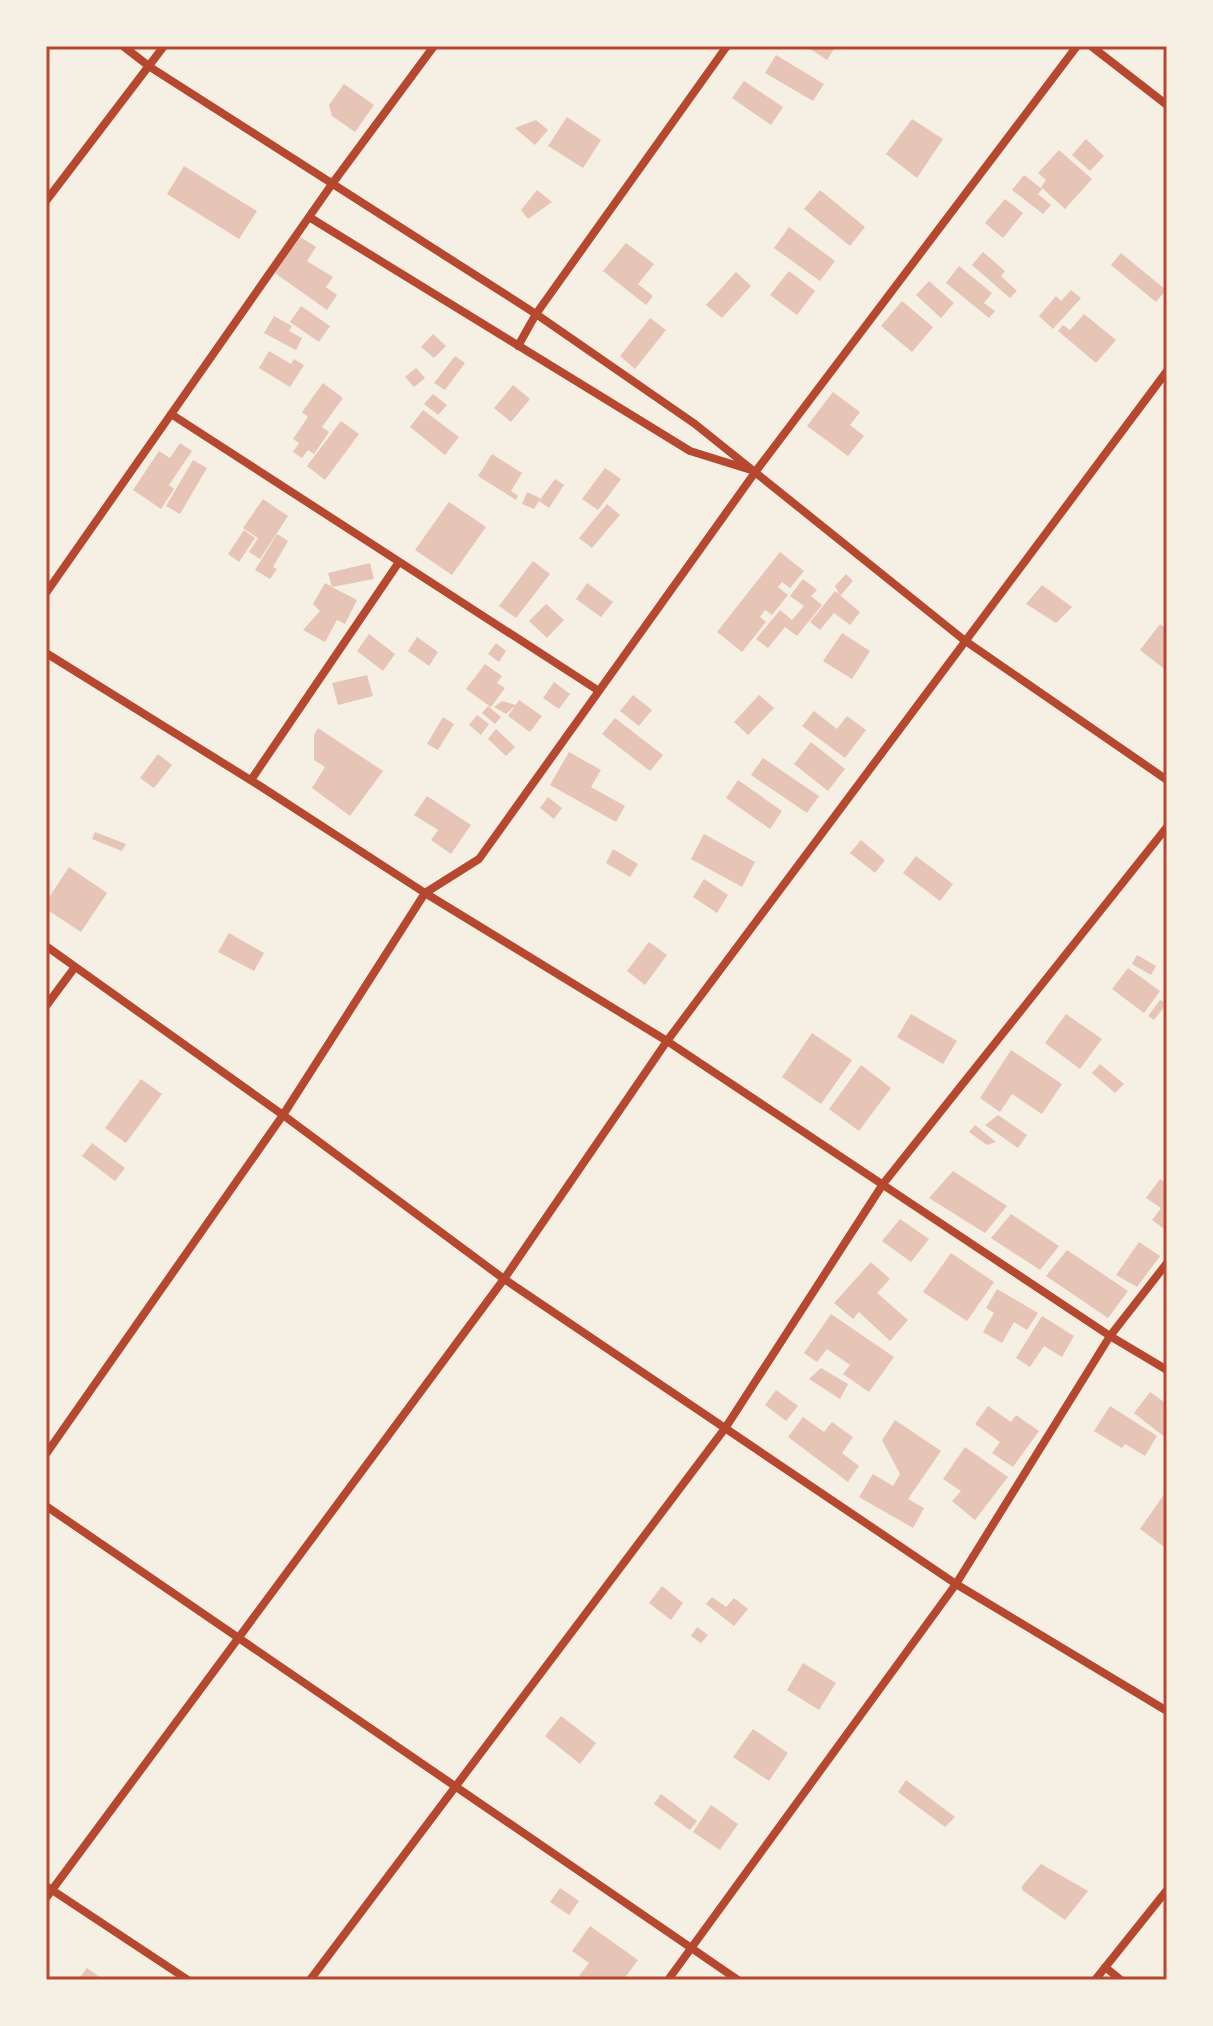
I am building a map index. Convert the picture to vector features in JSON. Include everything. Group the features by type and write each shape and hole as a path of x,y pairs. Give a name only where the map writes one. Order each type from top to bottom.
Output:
{"street":[{"path":"123,46 150,67 536,314 695,424 964,640 1167,780"},
{"path":"46,201 164,46"},
{"path":"46,593 332,184 434,46"},
{"path":"518,346 536,314 727,46"},
{"path":"46,1454 283,1115 425,893 479,859 756,471 1077,46"},
{"path":"1091,46 1167,105"},
{"path":"309,217 690,451 756,471"},
{"path":"188,1980 48,1891 504,1279 667,1041 1167,371"},
{"path":"171,414 599,691"},
{"path":"251,780 399,562"},
{"path":"46,653 425,893 667,1041 1110,1336 1167,1370"},
{"path":"310,1980 726,1427 883,1184 1167,827"},
{"path":"46,946 283,1115 504,1279 956,1584 1167,1711"},
{"path":"46,1006 75,967"},
{"path":"668,1980 956,1584 1110,1336 1167,1263"},
{"path":"46,1506 738,1980"},
{"path":"1095,1980 1167,1890"},
{"path":"1105,1967 1121,1980"}],"building":[{"path":"806,46 836,46 827,60"},
{"path":"776,55 824,84 813,101 765,73"},
{"path":"744,81 783,107 771,125 732,98"},
{"path":"344,84 374,105 355,132 332,116 329,105"},
{"path":"567,117 601,140 583,168 548,146"},
{"path":"912,119 943,139 917,178 886,154"},
{"path":"536,120 548,130 535,145 515,128"},
{"path":"1086,139 1104,156 1090,171 1072,155"},
{"path":"1059,150 1092,179 1065,209 1041,187 1046,180 1038,173"},
{"path":"184,166 257,211 239,239 167,194"},
{"path":"1024,175 1042,189 1038,194 1051,205 1043,214 1012,190"},
{"path":"537,190 552,202 528,219 521,210"},
{"path":"820,190 865,227 850,246 804,209"},
{"path":"1005,199 1023,213 1003,238 985,223"},
{"path":"789,227 835,261 820,281 774,248"},
{"path":"299,236 316,247 307,261 333,277 326,287 337,295 327,310 275,273"},
{"path":"626,243 654,264 638,284 653,296 646,305 603,271"},
{"path":"983,252 1005,271 1001,276 1017,291 1010,298 972,265"},
{"path":"1121,253 1166,290 1156,302 1111,265"},
{"path":"959,266 992,293 984,303 995,311 989,318 946,283"},
{"path":"789,271 815,291 797,315 770,295"},
{"path":"736,272 751,286 722,318 706,305"},
{"path":"929,281 954,303 941,318 916,295"},
{"path":"1071,290 1081,298 1053,329 1039,316 1056,296 1061,301"},
{"path":"902,301 933,327 912,352 881,326"},
{"path":"301,306 330,326 319,342 290,322"},
{"path":"1084,314 1116,340 1096,363 1058,331 1063,325 1070,330"},
{"path":"274,316 292,326 289,331 302,338 296,350 264,333"},
{"path":"650,318 666,330 635,369 620,356"},
{"path":"433,334 446,346 434,358 421,347"},
{"path":"269,351 291,364 294,359 304,365 290,387 259,368"},
{"path":"455,356 465,363 445,390 434,383"},
{"path":"416,368 425,378 414,387 405,377"},
{"path":"323,383 343,398 322,427 329,432 314,454 308,450 302,458 293,452 299,443 293,439 308,417 302,412"},
{"path":"513,385 530,399 511,422 494,408"},
{"path":"833,392 860,412 850,425 864,436 848,456 807,426"},
{"path":"433,394 447,405 438,415 424,404"},
{"path":"423,410 459,437 445,455 410,427"},
{"path":"341,421 359,434 325,480 307,466"},
{"path":"180,443 192,451 169,485 174,489 161,509 133,490 159,451 170,458"},
{"path":"492,454 522,473 511,491 518,496 516,500 478,476"},
{"path":"193,460 207,468 180,514 166,506"},
{"path":"605,468 621,479 598,510 582,499"},
{"path":"555,479 564,485 549,508 539,501"},
{"path":"527,492 540,498 534,509 522,504"},
{"path":"263,499 288,516 260,559 249,552 258,538 243,528"},
{"path":"449,502 486,527 452,575 415,550"},
{"path":"607,504 620,515 592,548 579,538"},
{"path":"244,530 255,538 239,562 228,554"},
{"path":"277,534 288,541 273,567 277,569 270,579 255,570"},
{"path":"780,552 804,571 790,588 782,582 778,587 788,595 772,615 765,610 760,617 766,622 742,652 717,632"},
{"path":"533,561 550,574 516,618 499,606"},
{"path":"370,563 374,579 332,587 328,573"},
{"path":"846,574 853,581 840,596 835,586"},
{"path":"803,579 817,590 811,596 822,605 797,636 785,627 768,648 756,639 780,610 792,620 804,606 790,596"},
{"path":"325,583 357,600 345,624 337,620 325,642 303,630 320,611 313,604"},
{"path":"587,583 613,602 601,617 576,599"},
{"path":"1042,585 1072,607 1056,623 1026,604"},
{"path":"835,591 860,612 850,625 834,613 820,630 810,622"},
{"path":"546,604 564,620 547,638 529,621"},
{"path":"1160,624 1167,630 1167,671 1140,650"},
{"path":"842,633 870,651 852,679 823,661"},
{"path":"369,634 395,654 383,671 357,651"},
{"path":"417,637 438,652 429,666 408,651"},
{"path":"496,643 506,651 499,662 488,654"},
{"path":"485,664 502,676 497,683 505,688 491,707 466,689"},
{"path":"367,675 373,696 338,705 332,683"},
{"path":"554,682 570,694 559,709 543,698"},
{"path":"633,695 652,710 639,726 620,711"},
{"path":"759,695 774,708 748,735 734,722"},
{"path":"519,700 542,716 530,732 508,716"},
{"path":"502,701 516,705 506,714 494,707"},
{"path":"488,706 501,717 495,724 482,713"},
{"path":"814,711 837,729 847,716 866,730 845,758 802,726"},
{"path":"477,715 489,724 481,735 469,725"},
{"path":"443,717 454,724 438,750 427,744"},
{"path":"615,718 663,755 650,771 602,734"},
{"path":"318,728 383,771 350,816 312,788 325,767 314,760 314,735"},
{"path":"496,729 515,747 506,756 488,739"},
{"path":"811,742 845,769 828,791 794,764"},
{"path":"569,752 601,770 591,787 625,806 616,822 550,785"},
{"path":"158,754 172,765 154,788 140,778"},
{"path":"763,758 819,796 807,813 751,775"},
{"path":"738,780 782,811 770,829 726,798"},
{"path":"427,796 471,825 451,854 431,840 438,830 414,815"},
{"path":"548,797 562,808 554,819 540,808"},
{"path":"95,832 126,844 122,851 92,839"},
{"path":"704,834 755,862 742,887 691,859"},
{"path":"861,840 885,860 875,873 850,853"},
{"path":"613,849 638,864 630,877 606,863"},
{"path":"916,856 953,884 940,901 903,873"},
{"path":"69,867 107,893 81,932 46,909 46,902"},
{"path":"704,879 728,895 717,913 693,897"},
{"path":"229,933 264,953 254,971 218,952"},
{"path":"649,942 667,955 645,985 627,971"},
{"path":"1137,955 1156,966 1151,975 1132,964"},
{"path":"1128,968 1160,991 1144,1013 1112,989"},
{"path":"1160,1000 1167,1003 1154,1020 1148,1016"},
{"path":"911,1014 957,1041 943,1064 897,1037"},
{"path":"1066,1014 1102,1039 1080,1069 1045,1043"},
{"path":"812,1033 852,1060 821,1104 782,1077"},
{"path":"1011,1050 1062,1084 1042,1114 1012,1094 1000,1112 980,1098"},
{"path":"1100,1064 1124,1084 1115,1093 1092,1073"},
{"path":"861,1065 891,1088 859,1131 829,1109"},
{"path":"141,1079 162,1094 126,1143 105,1128"},
{"path":"998,1115 1027,1135 1018,1148 985,1125"},
{"path":"975,1125 996,1142 987,1145 969,1132"},
{"path":"92,1143 125,1168 115,1181 82,1156"},
{"path":"953,1171 1007,1206 985,1233 929,1198"},
{"path":"1160,1179 1167,1184 1167,1231 1152,1220 1161,1208 1146,1198"},
{"path":"1011,1214 1059,1246 1040,1270 991,1238"},
{"path":"900,1219 929,1239 911,1262 882,1241"},
{"path":"1139,1242 1160,1256 1137,1287 1116,1275"},
{"path":"1067,1250 1128,1291 1108,1318 1046,1276"},
{"path":"951,1253 994,1282 967,1321 923,1292"},
{"path":"871,1262 890,1279 877,1293 908,1320 890,1341 859,1312 853,1319 834,1303"},
{"path":"997,1289 1038,1313 1027,1330 1014,1322 1002,1343 983,1332 994,1313 986,1308"},
{"path":"831,1314 894,1357 869,1392 843,1374 850,1365 827,1349 817,1362 804,1353"},
{"path":"1042,1316 1074,1336 1062,1357 1044,1346 1030,1367 1016,1358"},
{"path":"821,1368 848,1384 840,1399 809,1379"},
{"path":"776,1390 798,1406 786,1421 765,1405"},
{"path":"1150,1392 1167,1404 1167,1439 1134,1413"},
{"path":"988,1406 1011,1422 1016,1415 1039,1431 1013,1467 992,1453 1000,1442 975,1424"},
{"path":"1110,1406 1157,1436 1145,1456 1125,1444 1122,1448 1094,1431"},
{"path":"803,1417 824,1432 832,1422 853,1437 842,1453 859,1466 848,1482 788,1437"},
{"path":"895,1420 941,1451 908,1499 924,1508 913,1528 859,1497 873,1474 893,1486 900,1474 882,1440"},
{"path":"965,1447 1008,1477 975,1520 952,1501 961,1491 943,1479"},
{"path":"1167,1490 1167,1549 1140,1529"},
{"path":"662,1586 683,1603 671,1620 649,1603"},
{"path":"712,1597 726,1607 734,1598 748,1609 734,1626 706,1604"},
{"path":"697,1627 708,1635 701,1643 691,1636"},
{"path":"803,1663 836,1683 819,1710 787,1690"},
{"path":"561,1716 596,1743 580,1764 545,1736"},
{"path":"753,1729 788,1753 769,1781 733,1757"},
{"path":"906,1780 955,1817 945,1827 898,1792"},
{"path":"661,1794 697,1821 690,1830 654,1804"},
{"path":"711,1805 738,1824 720,1850 693,1832"},
{"path":"1041,1864 1088,1891 1065,1920 1022,1890"},
{"path":"560,1888 579,1901 569,1915 550,1902"},
{"path":"590,1926 638,1960 623,1980 576,1980 589,1963 572,1951"},
{"path":"87,1968 104,1980 78,1980"}]}
